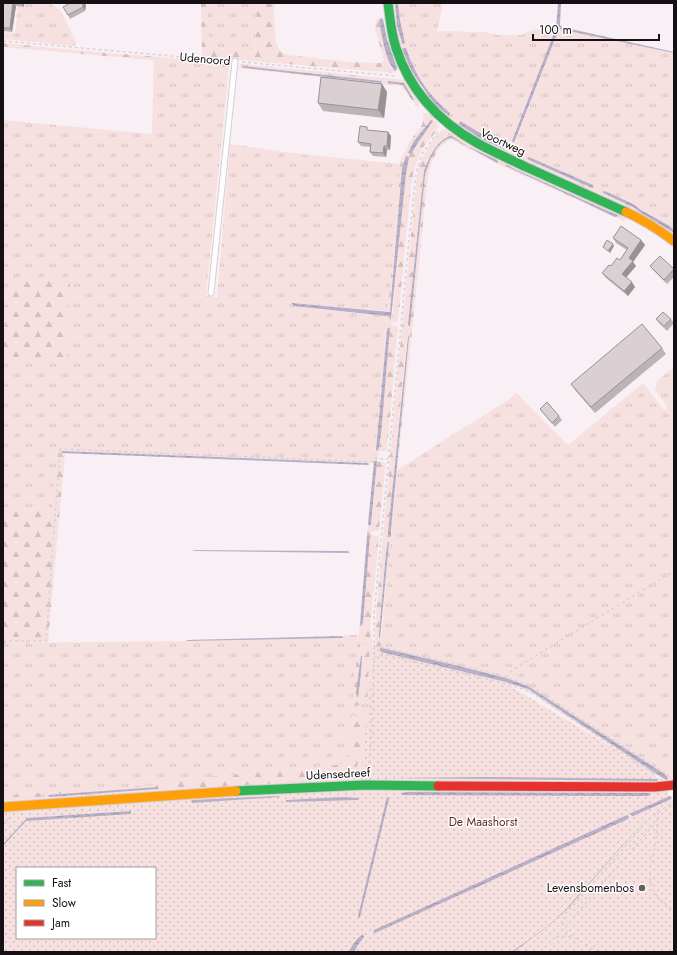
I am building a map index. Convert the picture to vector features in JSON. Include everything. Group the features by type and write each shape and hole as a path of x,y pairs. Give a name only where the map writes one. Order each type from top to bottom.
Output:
{"street":[{"name":"Voortweg","path":"388,3 392,33 397,53 408,77 423,99 446,122 476,143 639,218 658,229 674,242"},
{"name":"Udensedreef","path":"3,807 200,793 365,785 647,787 673,781"}],"lane":[{"path":"211,293 235,61"}],"path":[{"name":"Udenoord","path":"3,40 408,77"},
{"path":"365,785 372,732 374,614 416,173 422,154 446,122"},
{"path":"3,641 46,641 60,449 372,462 375,458 388,459"},
{"path":"506,677 514,669 674,571"},
{"path":"374,645 506,677 528,685 673,781"},
{"path":"374,657 385,655 508,684 531,692 657,776"},
{"path":"540,952 563,929 562,919 565,913 573,906 648,819 674,800"},
{"path":"658,812 656,840 649,871 649,882 657,897 665,905 674,910"},
{"path":"598,952 567,933 567,925 657,821"},
{"path":"555,937 565,936 576,938"}],"green space":[{"path":"18,3 48,3 56,7 60,10 76,41 76,44 74,46 3,39 3,32 15,33"},
{"path":"201,3 207,3 209,47 255,52 257,3 277,3 273,9 276,42 282,52 288,55 349,62 380,63 384,61 375,28 377,19 381,18 379,21 383,40 390,64 395,73 202,57"},
{"path":"207,3 257,3 255,52 209,47"},
{"path":"390,3 395,3 399,36 403,44 405,43 398,3 442,3 442,10 437,31 484,32 497,35 521,35 532,30 556,28 511,147 492,140 459,122 473,135 508,151 512,150 513,143 515,143 559,29 674,53 674,230 633,204 607,192 603,193 633,207 664,226 674,233 674,238 641,216 478,141 457,128 438,113 415,84 398,51 392,27","holes":["404,48 406,49 423,84 435,99 450,113 449,116 439,108 420,85 402,50","529,157 593,185 594,187 592,188 529,160"]},
{"path":"3,43 230,63 231,65 229,67 3,47"},
{"path":"154,60 229,67 206,296 217,297 230,144 300,154 401,164 388,311 293,303 293,306 297,307 387,316 374,463 62,451 58,452 51,505 46,510 3,509 3,120 152,134"},
{"path":"241,64 406,80 419,98 419,106 418,108 401,86 238,68","holes":["244,66 381,81 381,83"]},
{"path":"423,113 429,113 439,125 423,148 417,160 414,172 410,197 398,322 393,322 392,324 398,327 387,451 379,451 378,461 386,463 379,530 371,532 372,535 379,537 370,640 362,637 362,645 370,643 367,703 352,707 360,624 363,623 370,537 370,535 367,536 368,524 371,526 376,472 374,462 387,316 392,318 408,161 406,156 402,168 390,312 388,311 401,158 410,141 422,125","holes":["431,120 411,154 414,141","390,327 379,448 376,450 388,328","362,656 358,697 356,692"]},
{"path":"445,129 626,217 625,221 623,221 498,164 450,140 450,138 452,138 497,163 441,131","holes":["506,166 617,215 591,206"]},
{"path":"441,131 449,136 434,149 428,161 423,180 408,323 410,326 425,175 437,148 445,140 450,138 450,140 445,142 438,150 428,175 397,470 381,648 376,650 376,614 417,174 426,151","holes":["408,336 409,337 391,535 388,532","387,542 389,543 381,637 379,637"]},
{"path":"9,276 70,283 67,357 3,361"},
{"path":"674,367 674,783 657,785 377,782 372,774 376,650 506,682 528,689 666,780 668,779 663,773 528,686 506,678 381,648 397,470 511,398 515,392 568,445 643,383 664,410 667,409 666,405 655,390 658,380","holes":["381,653 496,680 526,690 661,778 376,775 374,773 374,753","486,777 657,779 658,780 655,782 390,780 391,778"]},
{"path":"58,452 65,453 48,642 3,643 3,509 46,510 51,505"},
{"path":"371,630 373,649 370,733 363,770 361,777 358,780 3,801 41,793 3,796 3,643 343,638 344,635 359,635 353,707 370,643 362,645 362,637","holes":["347,764 167,790 167,781","157,785 159,788 48,796 48,793"]},
{"name":"De Maashorst","path":"374,645 507,684 653,772 672,799 674,799 674,952 3,952 3,804 361,777"},
{"path":"352,715 367,721 363,750 351,776 329,780 167,790 167,781 347,764"},
{"path":"158,785 158,787 48,795 47,793"},
{"path":"41,793 42,799 3,801 3,796"}],"water":[{"path":"395,3 398,3 405,43 403,44 397,26"},
{"path":"558,3 561,3 560,25 562,27 674,53 559,29 514,143 512,141 556,28"},
{"path":"381,18 383,19 387,39 397,68 396,71 389,61 384,47 379,21"},
{"path":"406,48 423,84 435,99 450,113 449,116 434,104 411,70 402,49"},
{"path":"243,66 381,81 382,82 243,68"},
{"path":"388,81 404,83 414,100 412,100 403,85 388,83"},
{"path":"431,120 433,121 411,154 408,153 414,141"},
{"path":"460,121 492,140 512,147 512,150 508,151 481,139 460,125"},
{"path":"449,136 452,136 467,146 497,160 498,162 497,163 452,138 442,142 434,152 425,175 409,326 424,171 430,156 436,147"},
{"path":"406,156 409,157 391,319 389,316 293,306 292,303 390,312 402,168"},
{"path":"529,157 593,185 594,187 592,188 529,160 527,158"},
{"path":"506,165 617,215 617,216 615,217"},
{"path":"603,191 633,204 668,225 674,230 674,233 633,207 603,193"},
{"path":"390,327 381,434 379,448 377,451 387,330"},
{"path":"408,336 390,536 388,535 388,532"},
{"path":"61,451 368,463 369,464 62,453"},
{"path":"374,461 377,461 370,526 368,524"},
{"path":"370,535 363,623 361,626 367,536"},
{"path":"388,541 389,543 380,638 379,633"},
{"path":"191,550 348,551 349,553 196,551"},
{"path":"342,636 343,638 186,640"},
{"path":"380,648 506,678 528,686 663,773 668,779 666,780 652,771 528,689 506,682 381,652"},
{"path":"361,656 361,673 357,697 356,692"},
{"path":"486,777 657,779 658,780 390,778"},
{"path":"158,787 159,789 49,797 48,795"},
{"path":"402,793 649,793 650,795 402,795"},
{"path":"280,796 192,803 191,801 192,800"},
{"path":"670,796 672,798 669,800 633,816 631,815 631,813"},
{"path":"342,797 360,798 358,800 286,802 286,800"},
{"path":"387,797 389,799 359,918 358,916"},
{"path":"131,811 130,814 26,821 3,846 3,844 27,818"},
{"path":"627,815 629,817 628,819 375,933 373,932 374,930"},
{"path":"645,820 570,906 543,930 511,952 540,932 566,909"},
{"path":"363,934 364,937 354,952 349,952 355,942"}],"building":[{"path":"4,3 13,3 10,28 3,28"},
{"path":"70,3 83,3 83,7 68,15 63,7"},
{"path":"321,77 382,84 378,110 318,103"},
{"path":"360,126 367,127 367,130 388,132 387,146 384,146 383,153 370,152 371,144 358,142"},
{"path":"621,226 641,240 629,258 633,261 622,274 632,282 624,291 602,273 609,265 611,266 617,258 620,260 628,248 613,238"},
{"path":"607,240 613,244 608,251 603,247"},
{"path":"660,256 674,269 664,280 650,266"},
{"path":"663,312 671,319 664,326 656,319"},
{"path":"642,324 662,348 591,407 571,384"},
{"path":"547,402 559,416 552,423 540,409"}],"traffic: fast":[{"path":"388,3 393,37 402,64 417,91 438,115 463,134 483,146 626,212"},
{"path":"236,791 365,785 438,786"}],"traffic: slow":[{"path":"626,212 651,225 674,241"},
{"path":"3,807 236,791"}],"traffic: jam":[{"path":"438,786 655,787 674,785"}],"place":[{"name":"Levensbomenbos","path":"642,888"}]}
